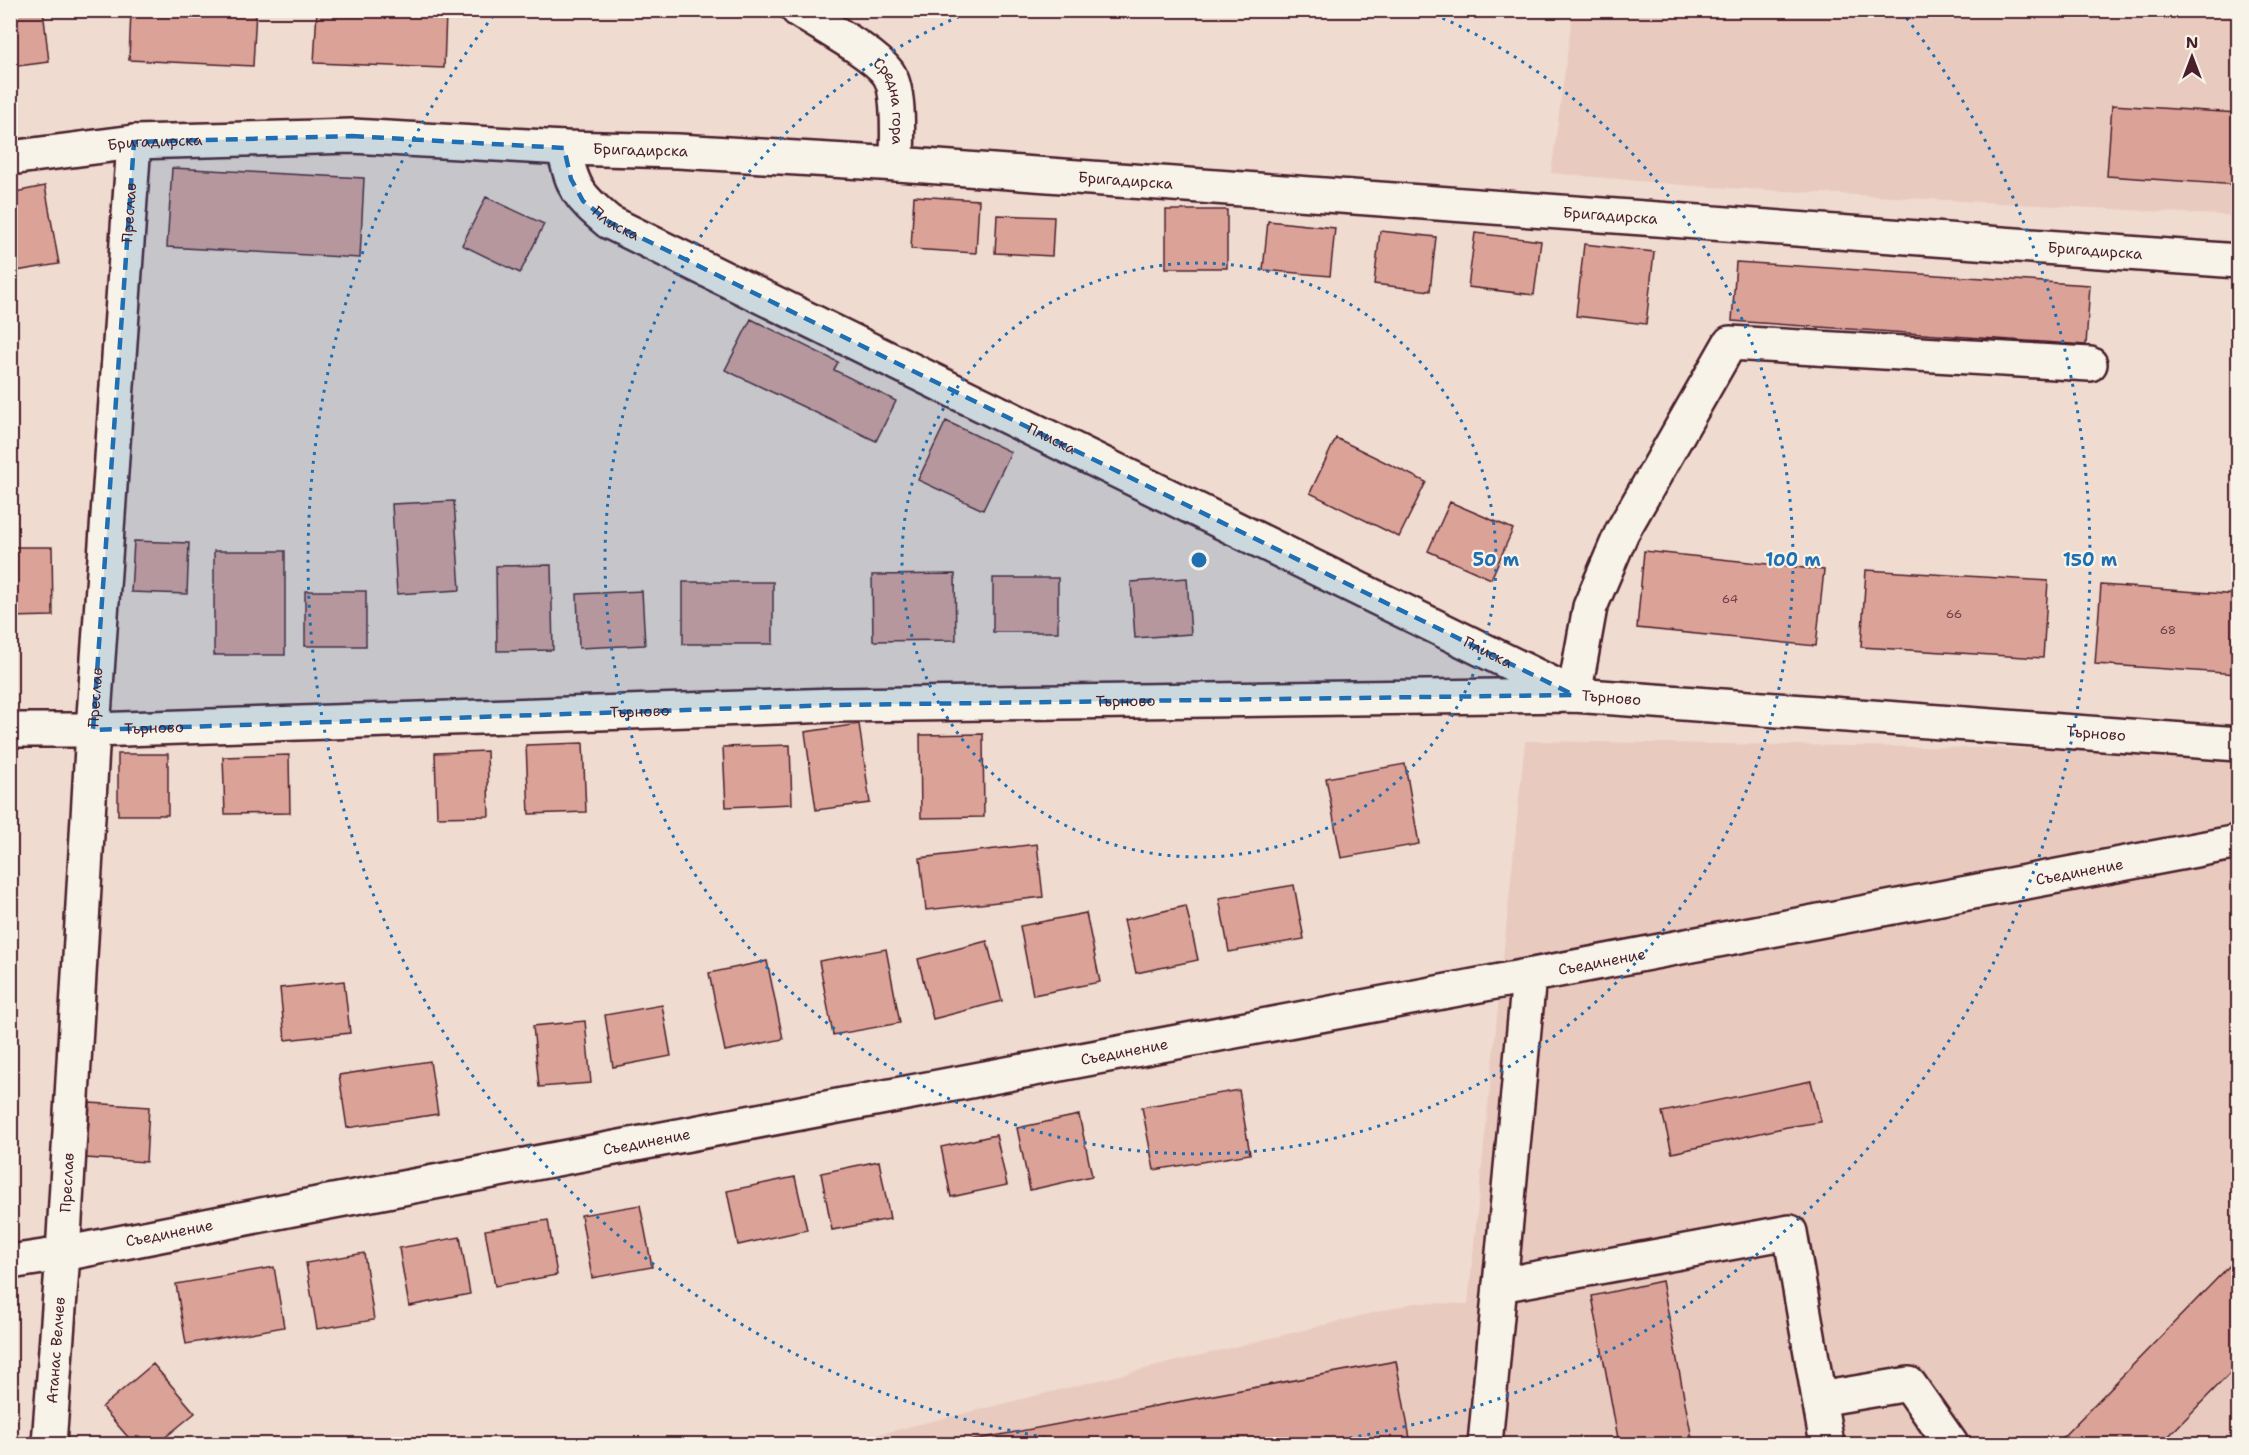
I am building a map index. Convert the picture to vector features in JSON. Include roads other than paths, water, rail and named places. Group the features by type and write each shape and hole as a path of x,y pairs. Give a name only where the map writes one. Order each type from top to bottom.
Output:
{"street":[{"name":"Средна гора","path":"798,10 863,52 889,74 897,103 897,164"},
{"name":"Бригадирска","path":"10,158 134,142 352,136 564,148 678,151 897,164 2238,261"},
{"name":"Преслав","path":"63,1254 93,730 134,142"},
{"name":"Плиска","path":"564,148 571,179 579,194 609,222 1574,694"},
{"path":"1574,694 1590,607 1622,532 1730,343 2090,364"},
{"name":"Търново","path":"10,730 93,730 834,705 1574,694 2238,744"},
{"name":"Съединение","path":"10,1262 63,1254 2238,842"},
{"path":"1485,1444 1529,976"},
{"path":"1500,1285 1790,1232 1827,1444"},
{"name":"Атанас Велчев","path":"49,1444 63,1254"},
{"path":"1820,1399 1910,1384 1951,1444"}]}
